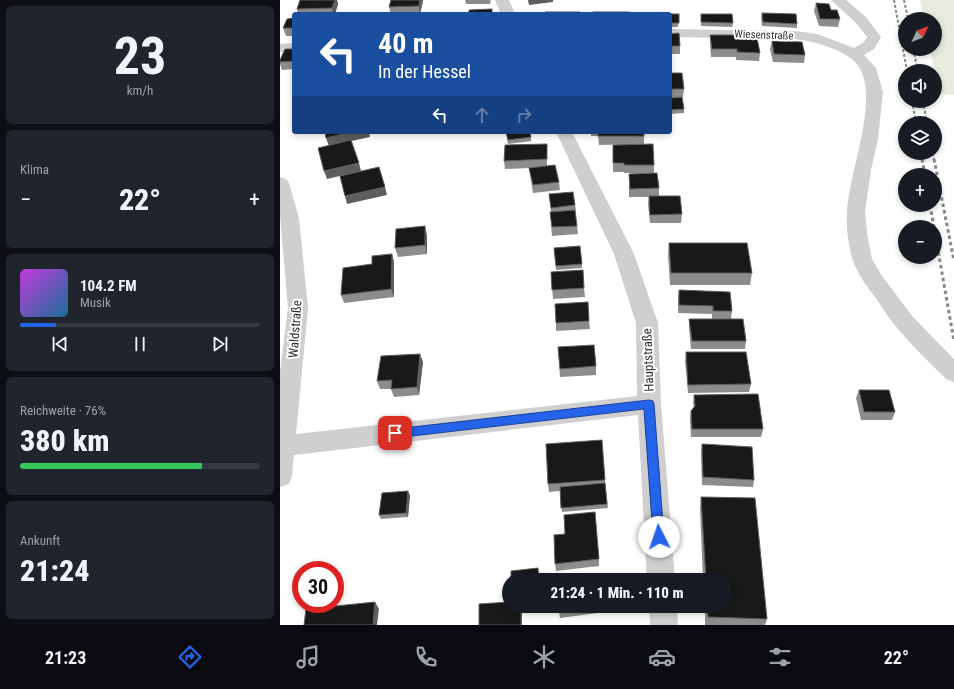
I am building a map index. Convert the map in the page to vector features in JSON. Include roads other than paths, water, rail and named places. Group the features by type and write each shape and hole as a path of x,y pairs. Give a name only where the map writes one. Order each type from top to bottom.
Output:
{"street":[{"path":"502,0 507,12"},
{"path":"838,0 861,20 874,36 872,43 865,49 854,54"},
{"name":"Wiesenstraße","path":"672,33 794,35 812,37 829,42 854,54 862,60 868,68 875,92 870,139 862,170 856,212 857,233 862,259 874,281 906,323 954,374"},
{"path":"280,48 292,47"},
{"name":"Hauptstraße","path":"565,134 624,254 647,323 649,404 661,573"},
{"name":"Waldstraße","path":"280,183 290,218 298,308 280,476"},
{"path":"284,446 649,404"},
{"path":"663,613 664,625"}],"railway":[{"path":"894,0 906,64"},
{"path":"904,0 907,12"},
{"path":"915,56 916,64"},
{"path":"913,108 915,116"},
{"path":"924,108 926,116"},
{"path":"922,160 924,168"},
{"path":"934,160 954,261"},
{"path":"931,212 933,220"},
{"path":"940,264 954,341"}]}
